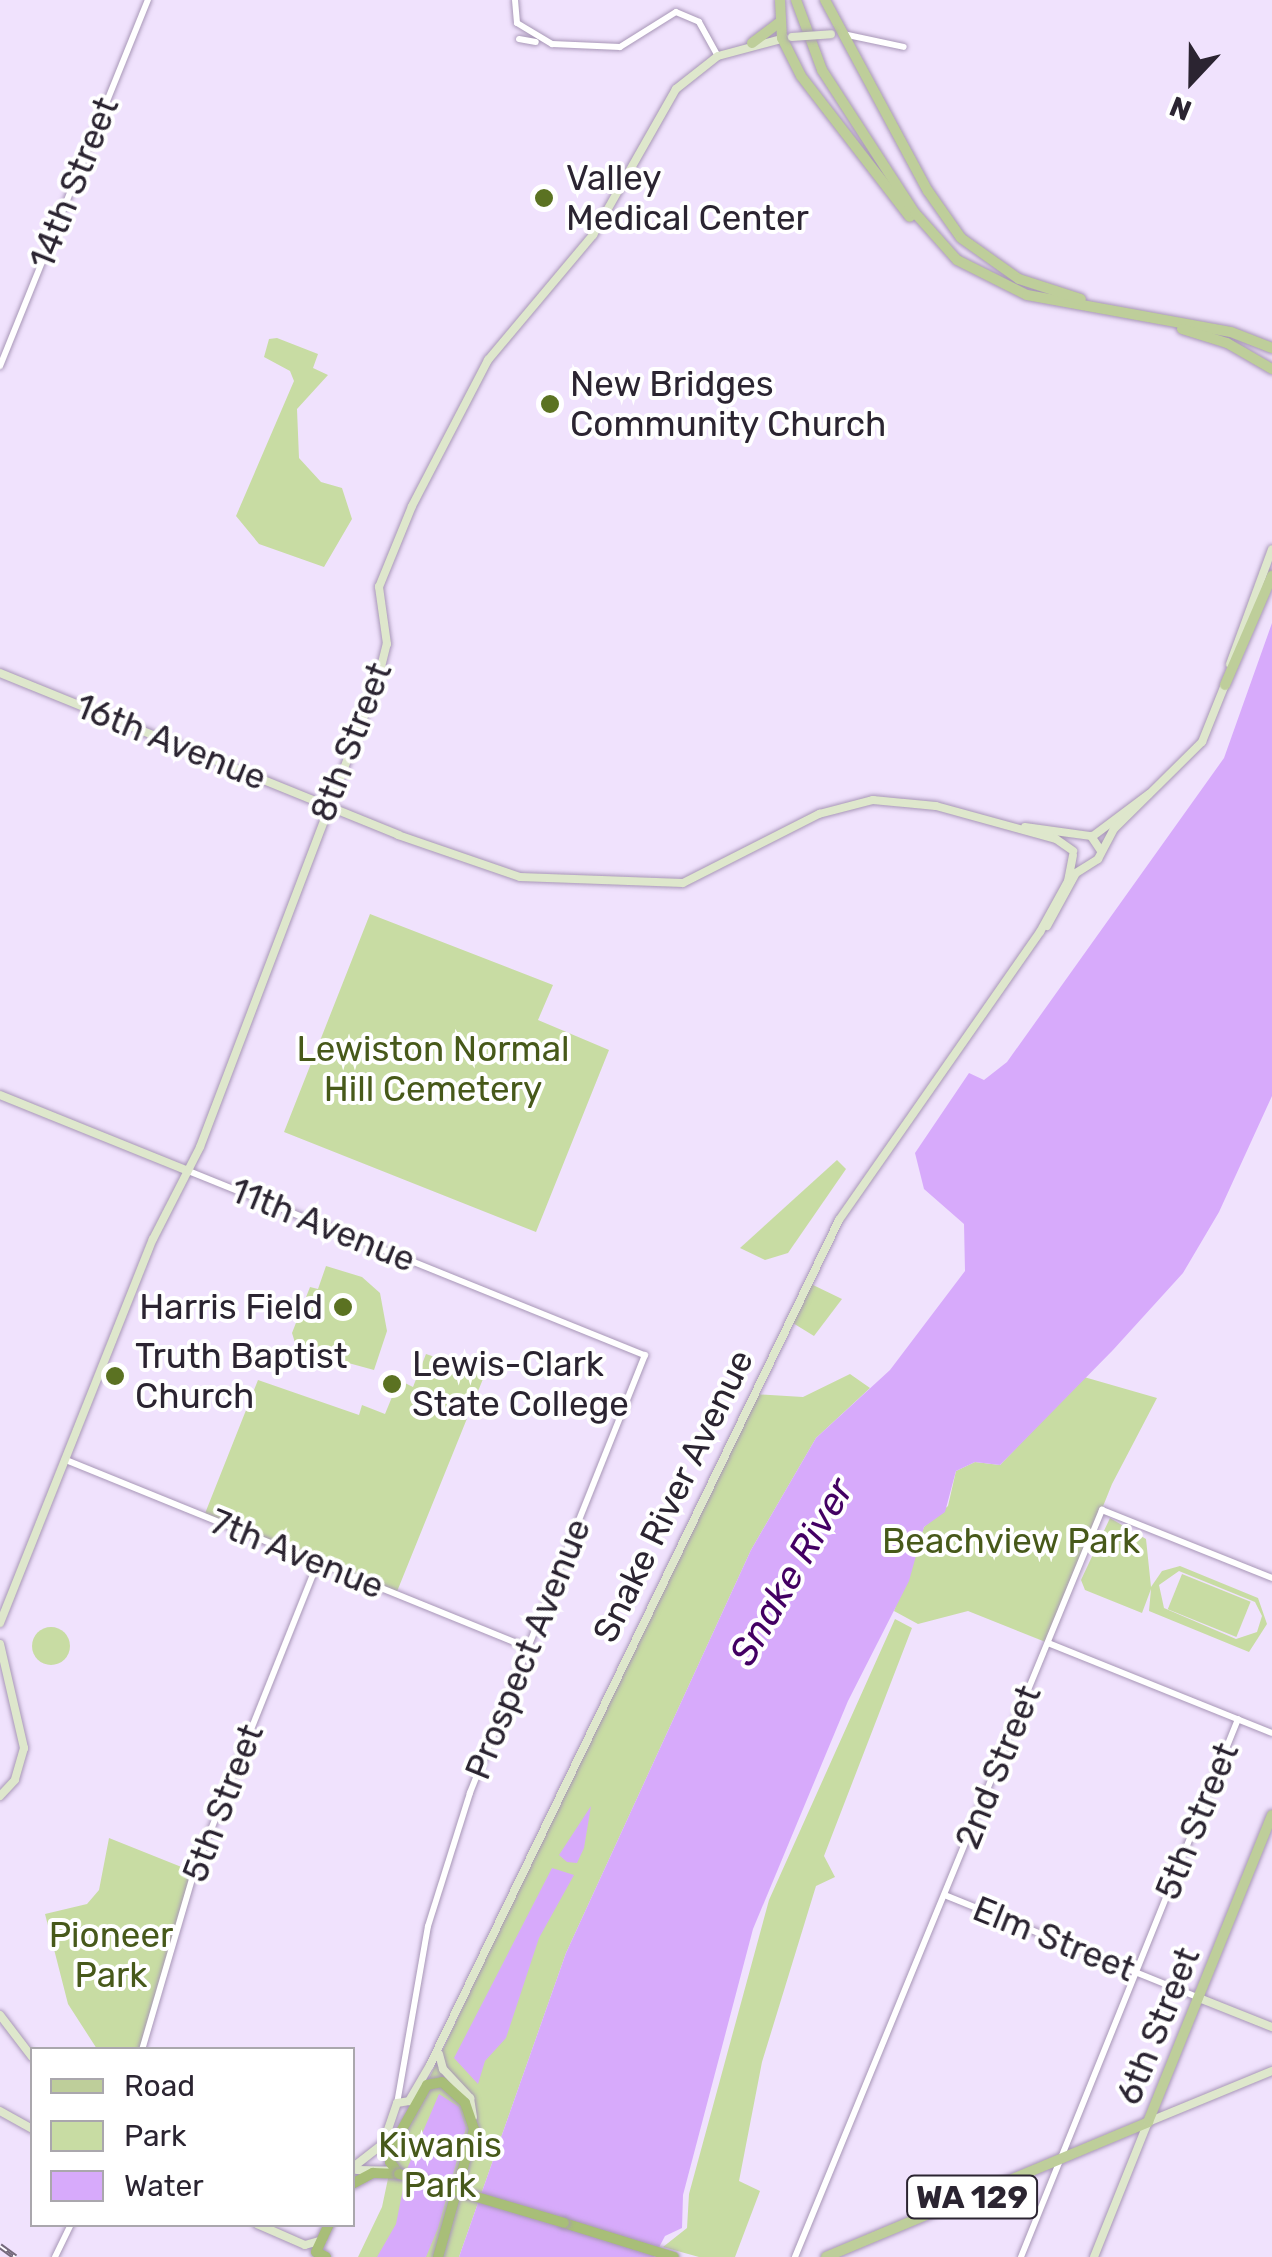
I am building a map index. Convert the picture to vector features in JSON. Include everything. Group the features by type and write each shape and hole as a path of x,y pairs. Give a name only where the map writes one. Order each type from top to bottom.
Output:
{"highway":[{"path":"398,2172 392,2149 427,2085 440,2081 474,2116 451,2214 435,2257"},
{"path":"355,2182 373,2173 398,2172 674,2257"},
{"path":"435,2257 451,2214"},
{"path":"320,2256 328,2227"}],"main road":[{"path":"780,0 787,38 815,97 922,231 955,263 1026,294 1231,332 1272,344"},
{"path":"798,0 813,55 915,213 946,250 990,281"},
{"path":"798,0 827,67 939,235 991,275 1081,299 1234,327 1272,344"},
{"path":"825,0 837,34 961,238 1019,278 1081,299"},
{"path":"752,43 774,30 781,16"},
{"name":"8th Street","path":"0,1622 257,1004 327,806 385,661 381,581 477,380 507,333 593,235 676,89 718,56 752,43 837,34"},
{"path":"1135,315 1228,343 1272,369"},
{"path":"1011,826 1088,836 1101,854 1114,829 1164,783 1209,733 1272,548"},
{"path":"1225,685 1272,576"},
{"name":"16th Avenue","path":"0,672 398,835 507,873 683,884 818,814 873,800 915,801 1011,826"},
{"path":"1073,853 1088,836 1164,783"},
{"path":"1011,826 1063,841 1089,864"},
{"name":"Snake River Avenue","path":"1040,932 1068,881 1073,853"},
{"name":"Snake River Avenue","path":"397,2103 409,2101 442,2043 832,1232 1040,932 1065,902 1076,873 1101,854"},
{"name":"11th Avenue","path":"0,1095 186,1170"},
{"path":"0,1644 23,1732 22,1763 0,1796"},
{"name":"6th Street","path":"1094,2257 1272,1815"},
{"name":"Elm Street","path":"1199,1998 1272,2027"},
{"path":"0,2015 30,2054"},
{"path":"442,2043 441,2067 466,2090 474,2116"},
{"path":"413,2106 430,2067 463,2094 474,2116"},
{"path":"1148,2122 1272,2071"},
{"name":"WA 129","path":"1103,2140 1144,2115 1160,2094"},
{"path":"392,2149 397,2103"},
{"path":"0,2112 30,2129"},
{"path":"355,2168 378,2150 395,2116"},
{"name":"WA 129","path":"831,2256 1148,2122"},
{"path":"355,2170 377,2166 398,2172"},
{"path":"262,2227 305,2245 322,2240"},
{"path":"262,2227 320,2256"}],"street":[{"name":"14th Street","path":"0,366 148,0"},
{"path":"514,0 515,19 524,30 552,44"},
{"path":"519,39 620,47 676,12 703,26 718,56"},
{"name":"8th Street","path":"837,34 904,47"},
{"name":"11th Avenue","path":"186,1170 645,1355"},
{"name":"Prospect Avenue","path":"397,2103 424,1947 470,1793 645,1355"},
{"name":"7th Avenue","path":"66,1460 528,1648"},
{"name":"2nd Street","path":"799,2257 1102,1510 1272,1578"},
{"name":"5th Street","path":"143,2047 194,1872 318,1562"},
{"path":"1048,1643 1272,1733"},
{"name":"5th Street","path":"1021,2257 1238,1719"},
{"name":"Elm Street","path":"947,1896 1199,1998"},
{"path":"56,2257 70,2227"}],"green space":[{"path":"277,338 318,354 313,368 328,375 297,409 299,458 321,482 342,488 352,519 324,567 259,544 236,516 294,381 290,371 264,357 269,339"},
{"name":"Lewiston Normal Hill Cemetery","path":"370,914 553,985 538,1020 609,1050 536,1232 284,1132"},
{"path":"837,1160 846,1169 788,1253 765,1260 740,1248"},
{"name":"Harris Field","path":"326,1266 362,1277 380,1293 387,1331 374,1370 297,1349 292,1333 310,1287 318,1289"},
{"path":"811,1284 842,1299 814,1336 788,1320"},
{"path":"426,1354 485,1374 396,1594 204,1516 258,1380 359,1415 362,1405 385,1414 399,1380 413,1387"},
{"name":"Kiwanis Park","path":"850,1374 870,1388 816,1438 751,1550 566,1953 459,2257 358,2257 382,2207 393,2155 752,1394 803,1397"},
{"name":"Beachview Park","path":"1084,1377 1157,1398 1112,1484 1048,1643 968,1611 918,1624 894,1611 924,1527 948,1506 956,1471 975,1462 1000,1465"},
{"path":"1110,1518 1146,1539 1151,1587 1162,1571 1180,1566 1258,1598 1267,1624 1249,1652 1149,1611 1151,1589 1142,1613 1085,1590 1081,1580","holes":["1179,1571 1255,1602 1262,1616 1257,1632 1236,1639 1164,1608 1159,1585"]},
{"path":"1182,1574 1251,1602 1236,1637 1168,1609"},
{"path":"895,1619 912,1628 824,1856 835,1877 816,1886 762,2062 739,2181 760,2191 735,2257 699,2257 663,2247 687,2228 689,2194 769,1900"},
{"path":"51,1627 64,1633 70,1646 64,1659 51,1665 38,1659 32,1646 38,1633"},
{"name":"Pioneer Park","path":"109,1838 194,1872 143,2047 96,2047 68,2004 45,1914 87,1904 99,1890"}],"water":[{"name":"Snake River","path":"1272,623 1272,1096 1219,1212 1183,1273 1113,1350 1000,1465 975,1462 956,1471 945,1512 924,1527 909,1581 848,1701 753,1929 683,2195 682,2228 665,2236 654,2257 459,2257 566,1953 751,1550 816,1438 890,1370 965,1271 964,1224 924,1189 915,1153 969,1073 984,1080 1007,1062 1224,758"},
{"path":"591,1806 584,1848 577,1863 567,1862 559,1855"},
{"path":"552,1868 574,1875 539,1938 506,2038 485,2061 478,2084 454,2058"},
{"path":"439,2094 459,2107 466,2128 438,2228 426,2257 377,2257 396,2224 407,2169"}],"railway":[{"path":"0,2246 15,2257"}],"place":[{"name":"Valley Medical Center","path":"544,198"},
{"name":"New Bridges Community Church","path":"550,404"},
{"name":"Harris Field","path":"343,1307"},
{"name":"Truth Baptist Church","path":"115,1376"},
{"name":"Lewis-Clark State College","path":"392,1384"}]}
